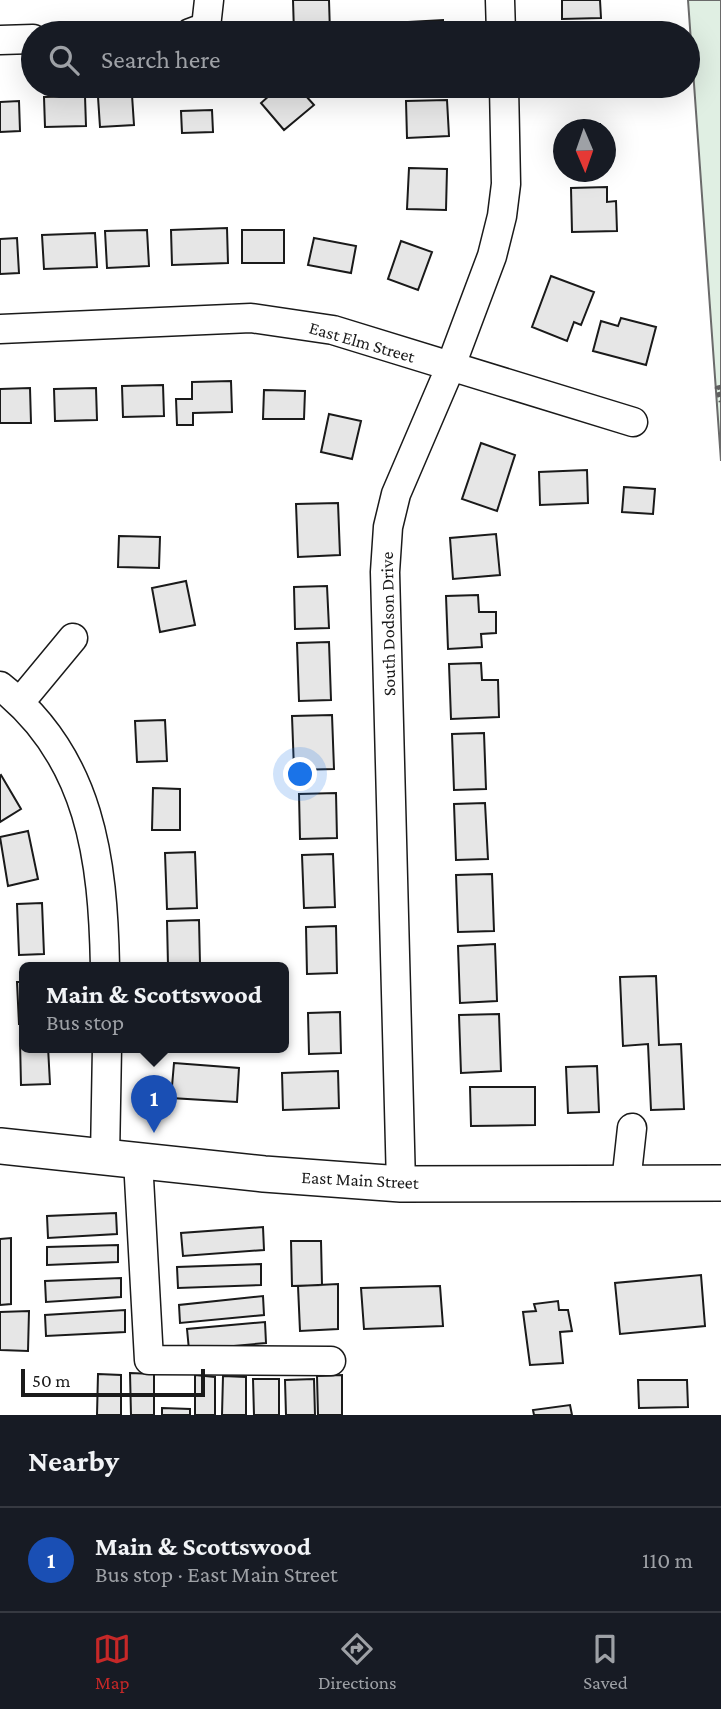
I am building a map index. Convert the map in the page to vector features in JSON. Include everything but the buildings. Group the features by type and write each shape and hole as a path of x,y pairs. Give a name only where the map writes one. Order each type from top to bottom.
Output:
{"main road":[{"name":"East Main Street","path":"0,1146 401,1184 721,1183"}],"street":[{"path":"500,0 501,21"},
{"path":"0,40 21,39"},
{"name":"South Dodson Drive","path":"401,1184 385,572 388,527 396,494 450,368 492,256 506,184 504,98"},
{"name":"East Elm Street","path":"0,330 251,318 333,330 632,422"},
{"path":"74,638 10,694 49,738 75,780 87,810 98,854 105,962"},
{"path":"108,1053 149,1360 331,1361"},
{"path":"626,1184 632,1128"}],"path":[{"path":"721,387 717,388 721,402"}],"green space":[{"path":"688,0 721,0 721,461 695,98 700,98 700,21 690,21"}],"place":[{"name":"Main & Scottswood","path":"154,1133"}]}
